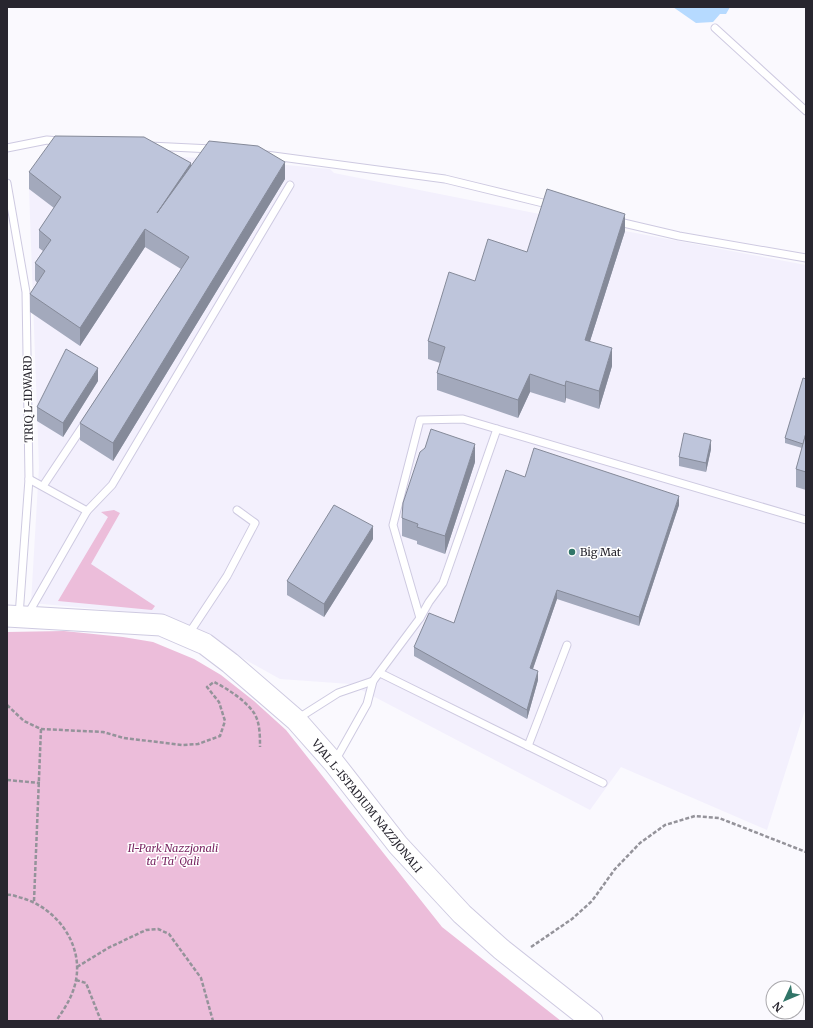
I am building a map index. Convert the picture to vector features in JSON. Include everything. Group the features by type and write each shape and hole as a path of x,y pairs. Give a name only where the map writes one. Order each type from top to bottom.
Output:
{"main road":[{"name":"VJAL L-ISTADIUM NAZZJONALI","path":"17,616 161,625 205,644 230,663 296,720 334,763 398,845 462,914 514,959 592,1021"}],"lane":[{"path":"715,28 806,111"},
{"path":"7,148 47,140 70,142"},
{"path":"139,145 224,150"},
{"path":"261,154 445,179 558,207"},
{"name":"TRIQ L-IDWARD","path":"7,183 26,292 29,479 17,616"},
{"path":"17,616 86,511 112,485 290,185"},
{"path":"611,220 679,236 806,258"},
{"path":"43,486 92,413"},
{"path":"420,618 393,525 420,420 463,419 806,520"},
{"path":"334,763 367,704 373,681 420,618 442,583 498,429"},
{"path":"29,479 86,511"},
{"path":"187,637 227,576 255,523 237,510"},
{"path":"528,746 567,645"},
{"path":"380,673 603,783"},
{"path":"296,720 338,693 373,681"}],"path":[{"path":"7,706 24,721 41,729 103,732 124,738 182,745 198,744 220,736 225,721 219,702 207,688 214,682 240,700 254,713 259,728 260,747"},
{"path":"34,902 41,729"},
{"path":"7,780 40,783"},
{"path":"514,959 572,919 592,901 615,869 640,843 665,825 694,816 719,818 806,852"},
{"path":"7,895 34,902 48,910 66,931 75,951 77,967 76,980 69,1004 56,1021"},
{"path":"77,967 108,948 146,930 158,929 169,934 201,978 212,1021"},
{"path":"76,980 86,983 101,1021"}],"shaded area":[{"path":"55,154 209,158 330,169 334,173 625,231 806,265 806,707 767,830 621,767 590,810 350,684 280,679 165,615 31,603 39,467 29,189"}],"green space":[{"path":"114,510 120,513 91,564 155,606 152,610 58,601 108,517 101,512"},
{"name":"Il-Park Nazzjonali ta' Ta' Qali","path":"64,631 123,637 153,642 194,659 221,675 254,701 286,730 442,927 561,1021 7,1021 7,632"}],"water":[{"path":"673,7 730,7 726,14 720,14 713,22 696,23"}],"building":[{"path":"55,136 144,137 191,163 157,213 209,141 258,146 285,162 113,443 80,423 189,257 145,229 80,328 30,294 45,271 35,263 51,240 39,230 61,197 29,172"},
{"path":"547,189 625,214 585,340 612,348 599,391 566,381 565,386 530,374 518,400 437,373 445,347 428,341 449,272 475,281 488,239 527,252"},
{"path":"66,349 98,368 63,423 37,407"},
{"path":"803,378 806,379 806,433 803,444 785,438"},
{"path":"431,429 475,444 445,536 417,527 418,524 402,518 403,503 420,452 425,448"},
{"path":"684,433 711,440 706,463 679,457"},
{"path":"806,433 806,472 796,469"},
{"name":"Big Mat","path":"534,448 679,496 639,617 557,590 530,668 538,671 527,710 414,647 429,613 454,623 506,470 525,477"},
{"path":"334,505 373,526 324,604 287,581"}],"place":[{"name":"Big Mat","path":"572,552"}]}
